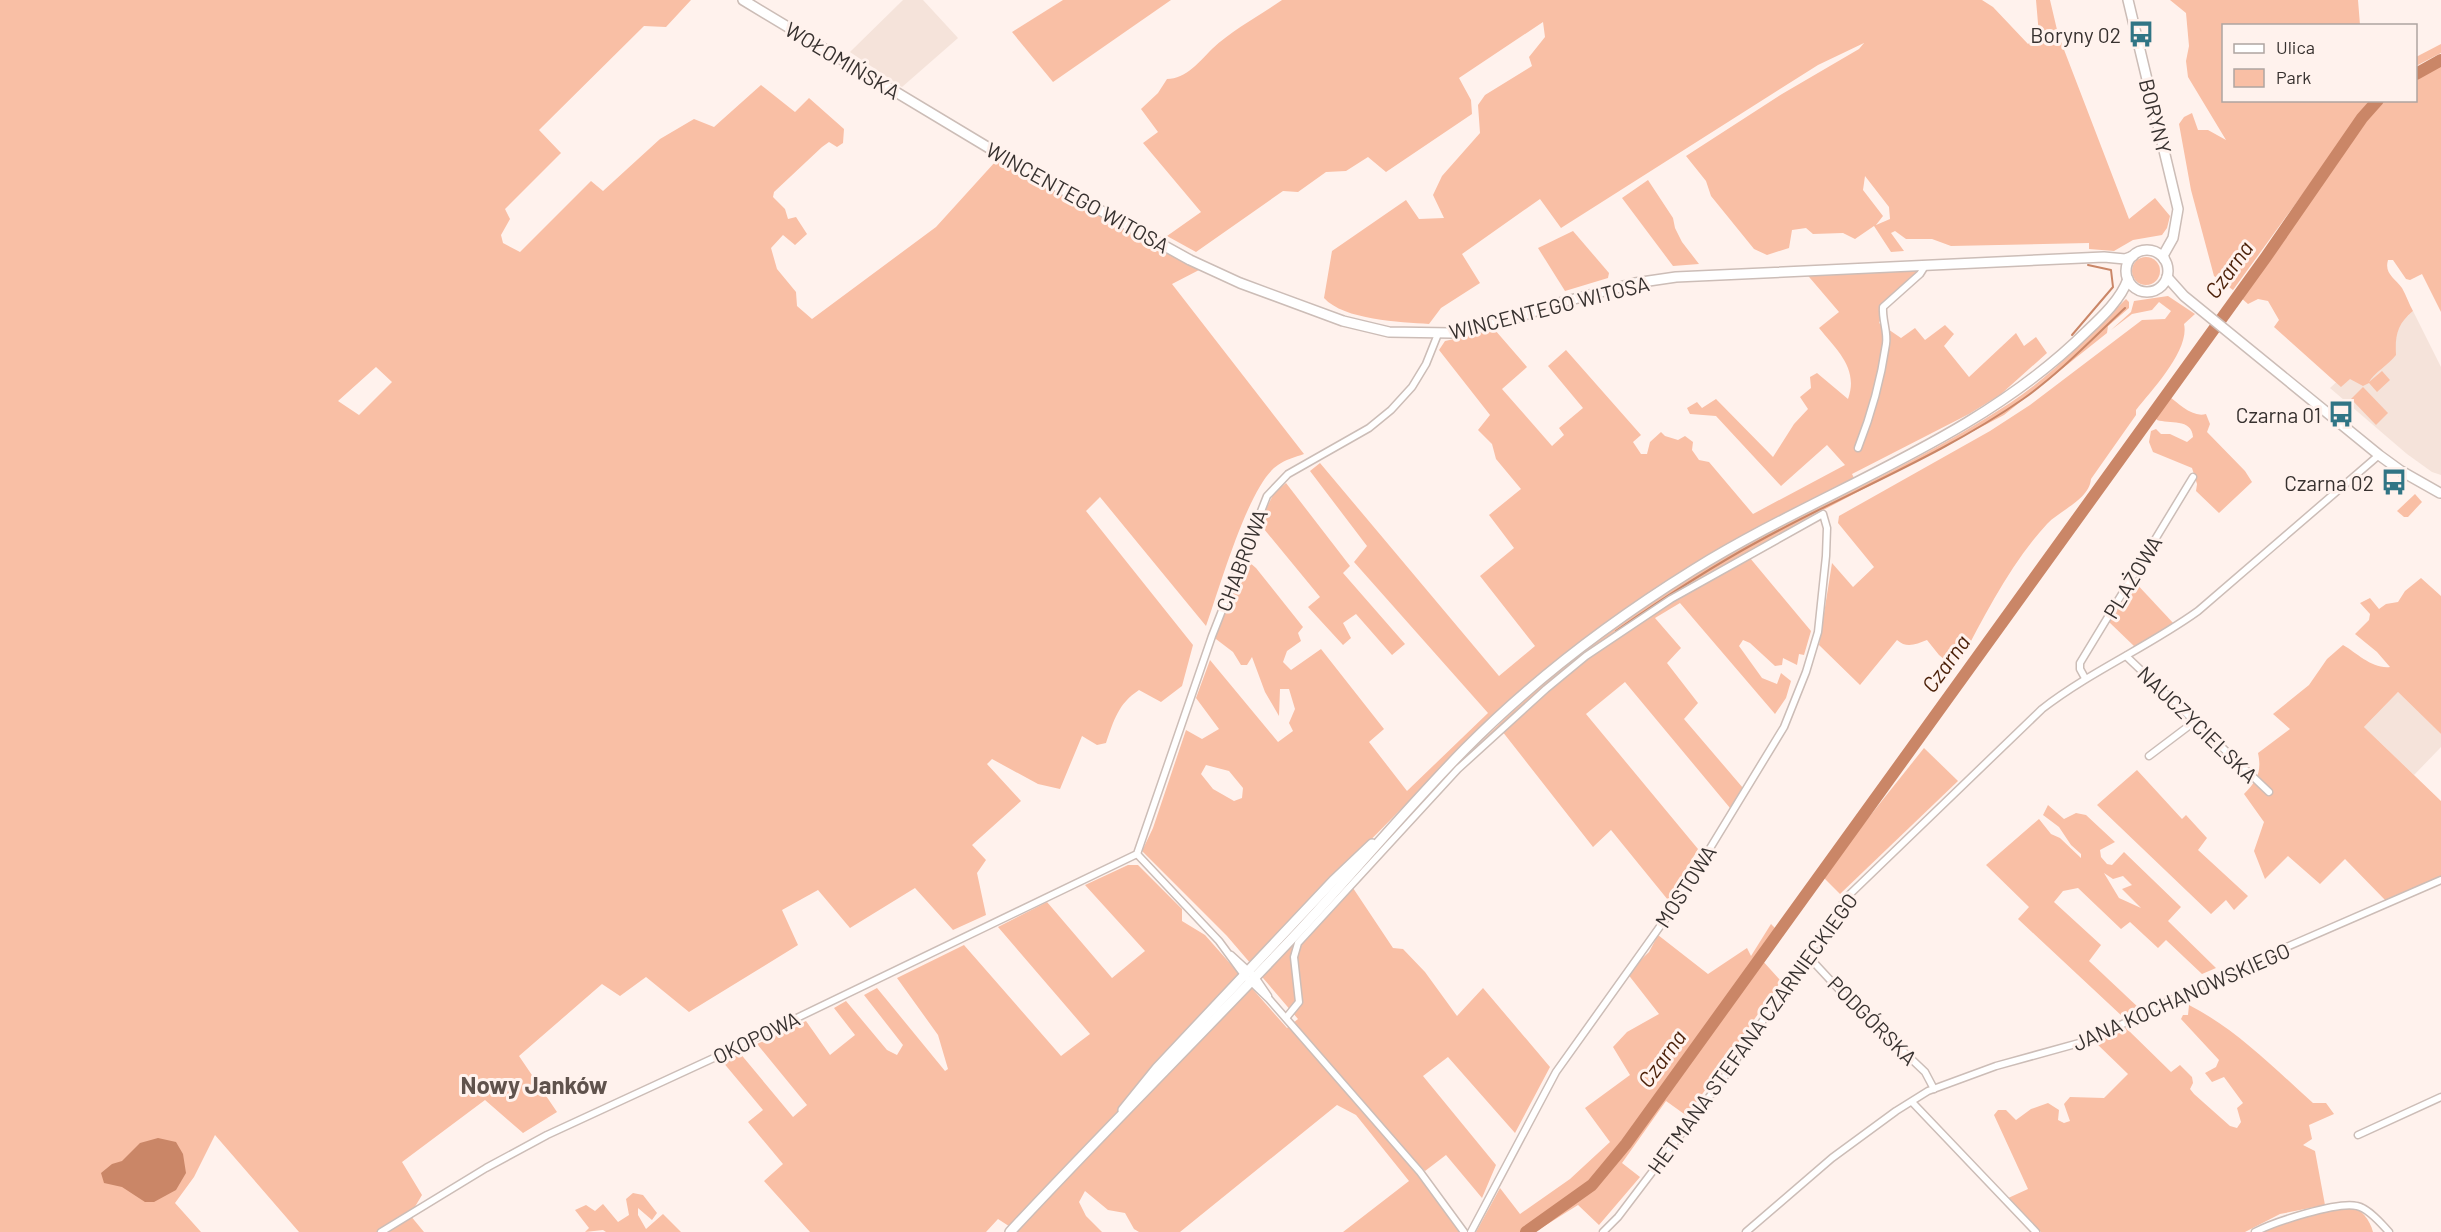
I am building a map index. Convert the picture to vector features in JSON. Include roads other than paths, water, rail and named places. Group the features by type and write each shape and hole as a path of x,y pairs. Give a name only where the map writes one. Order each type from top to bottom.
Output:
{"main road":[{"name":"WOŁOMIŃSKA","path":"743,0 943,121"},
{"name":"BORYNY","path":"2128,0 2178,209 2164,259"},
{"name":"WINCENTEGO WITOSA","path":"943,121 1190,260 1240,283 1369,329 1408,334 1438,334 1504,322 1559,303 1656,279 2126,259 2133,256"},
{"path":"2152,251 2173,233"},
{"path":"2109,308 2127,276 2133,256 2144,250 2152,251 2164,259 2166,277 2184,296 2379,455 2401,471 2441,492 2441,503"},
{"name":"WINCENTEGO WITOSA","path":"2095,259 2117,265 2127,276"},
{"path":"2127,276 2137,289 2148,291 2158,288 2184,296"},
{"path":"2158,288 2166,277"},
{"path":"1010,1232 1121,1114 1127,1102 1157,1068 1358,867 1379,839 1488,726 1562,662 1623,616 1745,540 1993,409 2048,368 2109,308 2137,289"}],"street":[{"path":"1858,448 1869,420 1887,341 1882,320 1883,308 1920,274 1925,266"},
{"name":"CHABROWA","path":"1137,854 1212,636 1267,496 1288,474 1369,428 1391,410 1412,387 1426,364 1438,334"},
{"name":"HETMANA STEFANA CZARNIECKIEGO","path":"1603,1232 1618,1217 1725,1076 1835,911 1854,890 2043,709 2085,678 2126,656 2198,611 2379,455"},
{"name":"PLAŻOWA","path":"2085,678 2080,669 2080,663 2193,477"},
{"name":"MOSTOWA","path":"1286,1018 1299,1002 1294,957 1298,943 1403,826 1508,722 1586,656 1671,599 1823,514 1827,528 1826,556 1818,632 1806,672 1784,727 1676,904 1562,1063 1471,1232"},
{"name":"NAUCZYCIELSKA","path":"2126,656 2269,792"},
{"path":"2149,756 2194,722"},
{"path":"1137,854 1250,976 1420,1172 1464,1232"},
{"name":"OKOPOWA","path":"381,1232 486,1168 547,1135 718,1056 1137,854"},
{"name":"JANA KOCHANOWSKIEGO","path":"1746,1232 1832,1158 1934,1089 1996,1066 2090,1040 2220,976 2441,880"},
{"name":"PODGÓRSKA","path":"1806,954 1845,996 1925,1072 1934,1089"},
{"path":"2358,1135 2441,1097"},
{"path":"1912,1102 2036,1232"},
{"path":"2255,1232 2286,1217 2356,1205 2389,1232"}],"waterway":[{"name":"Czarna","path":"2417,73 2441,60"},
{"name":"Czarna","path":"1526,1232 1592,1185 1626,1144 2266,257 2362,118 2376,102"},
{"path":"2072,335 2113,287 2111,270 2088,265"},
{"path":"1616,631 1740,551 1926,456 1992,419 2050,378 2125,308"}],"place":[{"name":"Boryny 02","path":"2141,34"},
{"name":"Czarna 01","path":"2341,414"},
{"name":"Czarna 02","path":"2394,482"}],"district":[{"name":"Nowy Janków","path":"534,1084"}]}
